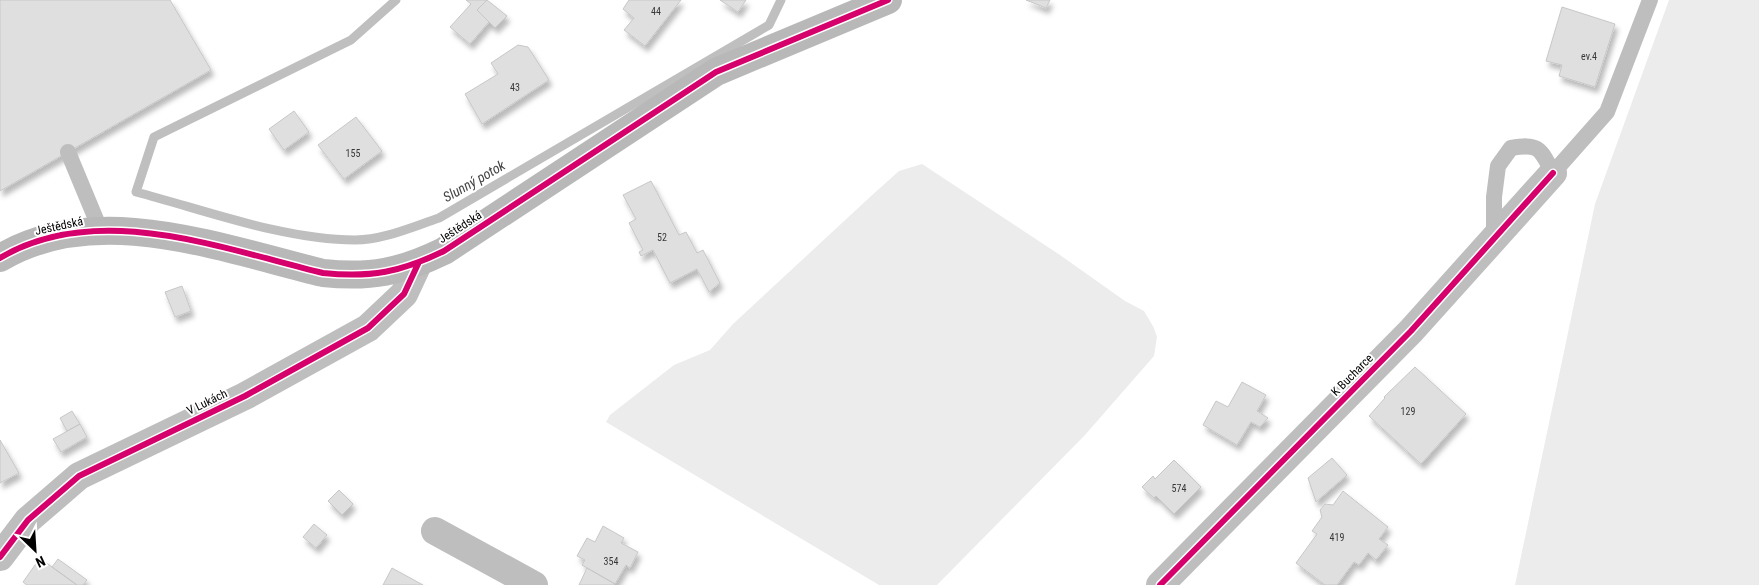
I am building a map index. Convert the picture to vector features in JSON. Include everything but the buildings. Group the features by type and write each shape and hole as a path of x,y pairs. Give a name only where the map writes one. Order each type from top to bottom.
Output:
{"street":[{"name":"Ještědská","path":"0,258 36,242 100,229 144,231 323,273 375,275 418,264 444,251 716,72 888,0"},
{"name":"K Bucharce","path":"1160,585 1411,332 1553,173"},
{"name":"V Lukách","path":"0,557 28,520 80,476 245,396 368,328 404,294 418,264"},
{"path":"435,530 534,585"}],"lane":[{"path":"1494,239 1494,198 1498,166 1511,148 1530,145 1541,150 1553,173 1607,112 1650,0"},
{"path":"68,152 100,229"}],"shaded area":[{"path":"1669,0 1759,0 1759,585 1515,585 1595,204"},
{"path":"922,164 1060,255 1125,301 1144,311 1157,337 1154,356 1085,435 937,585 879,585 606,422 610,415 674,365 710,350 733,324 899,171"}],"waterway":[{"name":"Slunný potok","path":"396,0 351,40 154,137 136,192 245,223 301,235 355,240 376,238 397,232 439,218 769,25 781,0"}],"cycle path":[{"path":"0,258 38,241 77,232 118,231 202,242 323,273 356,275 399,269 444,251 716,72 888,0"},
{"path":"1160,585 1411,331 1553,173"},
{"path":"0,557 28,520 79,476 245,396 368,328 404,294 418,264"}]}
